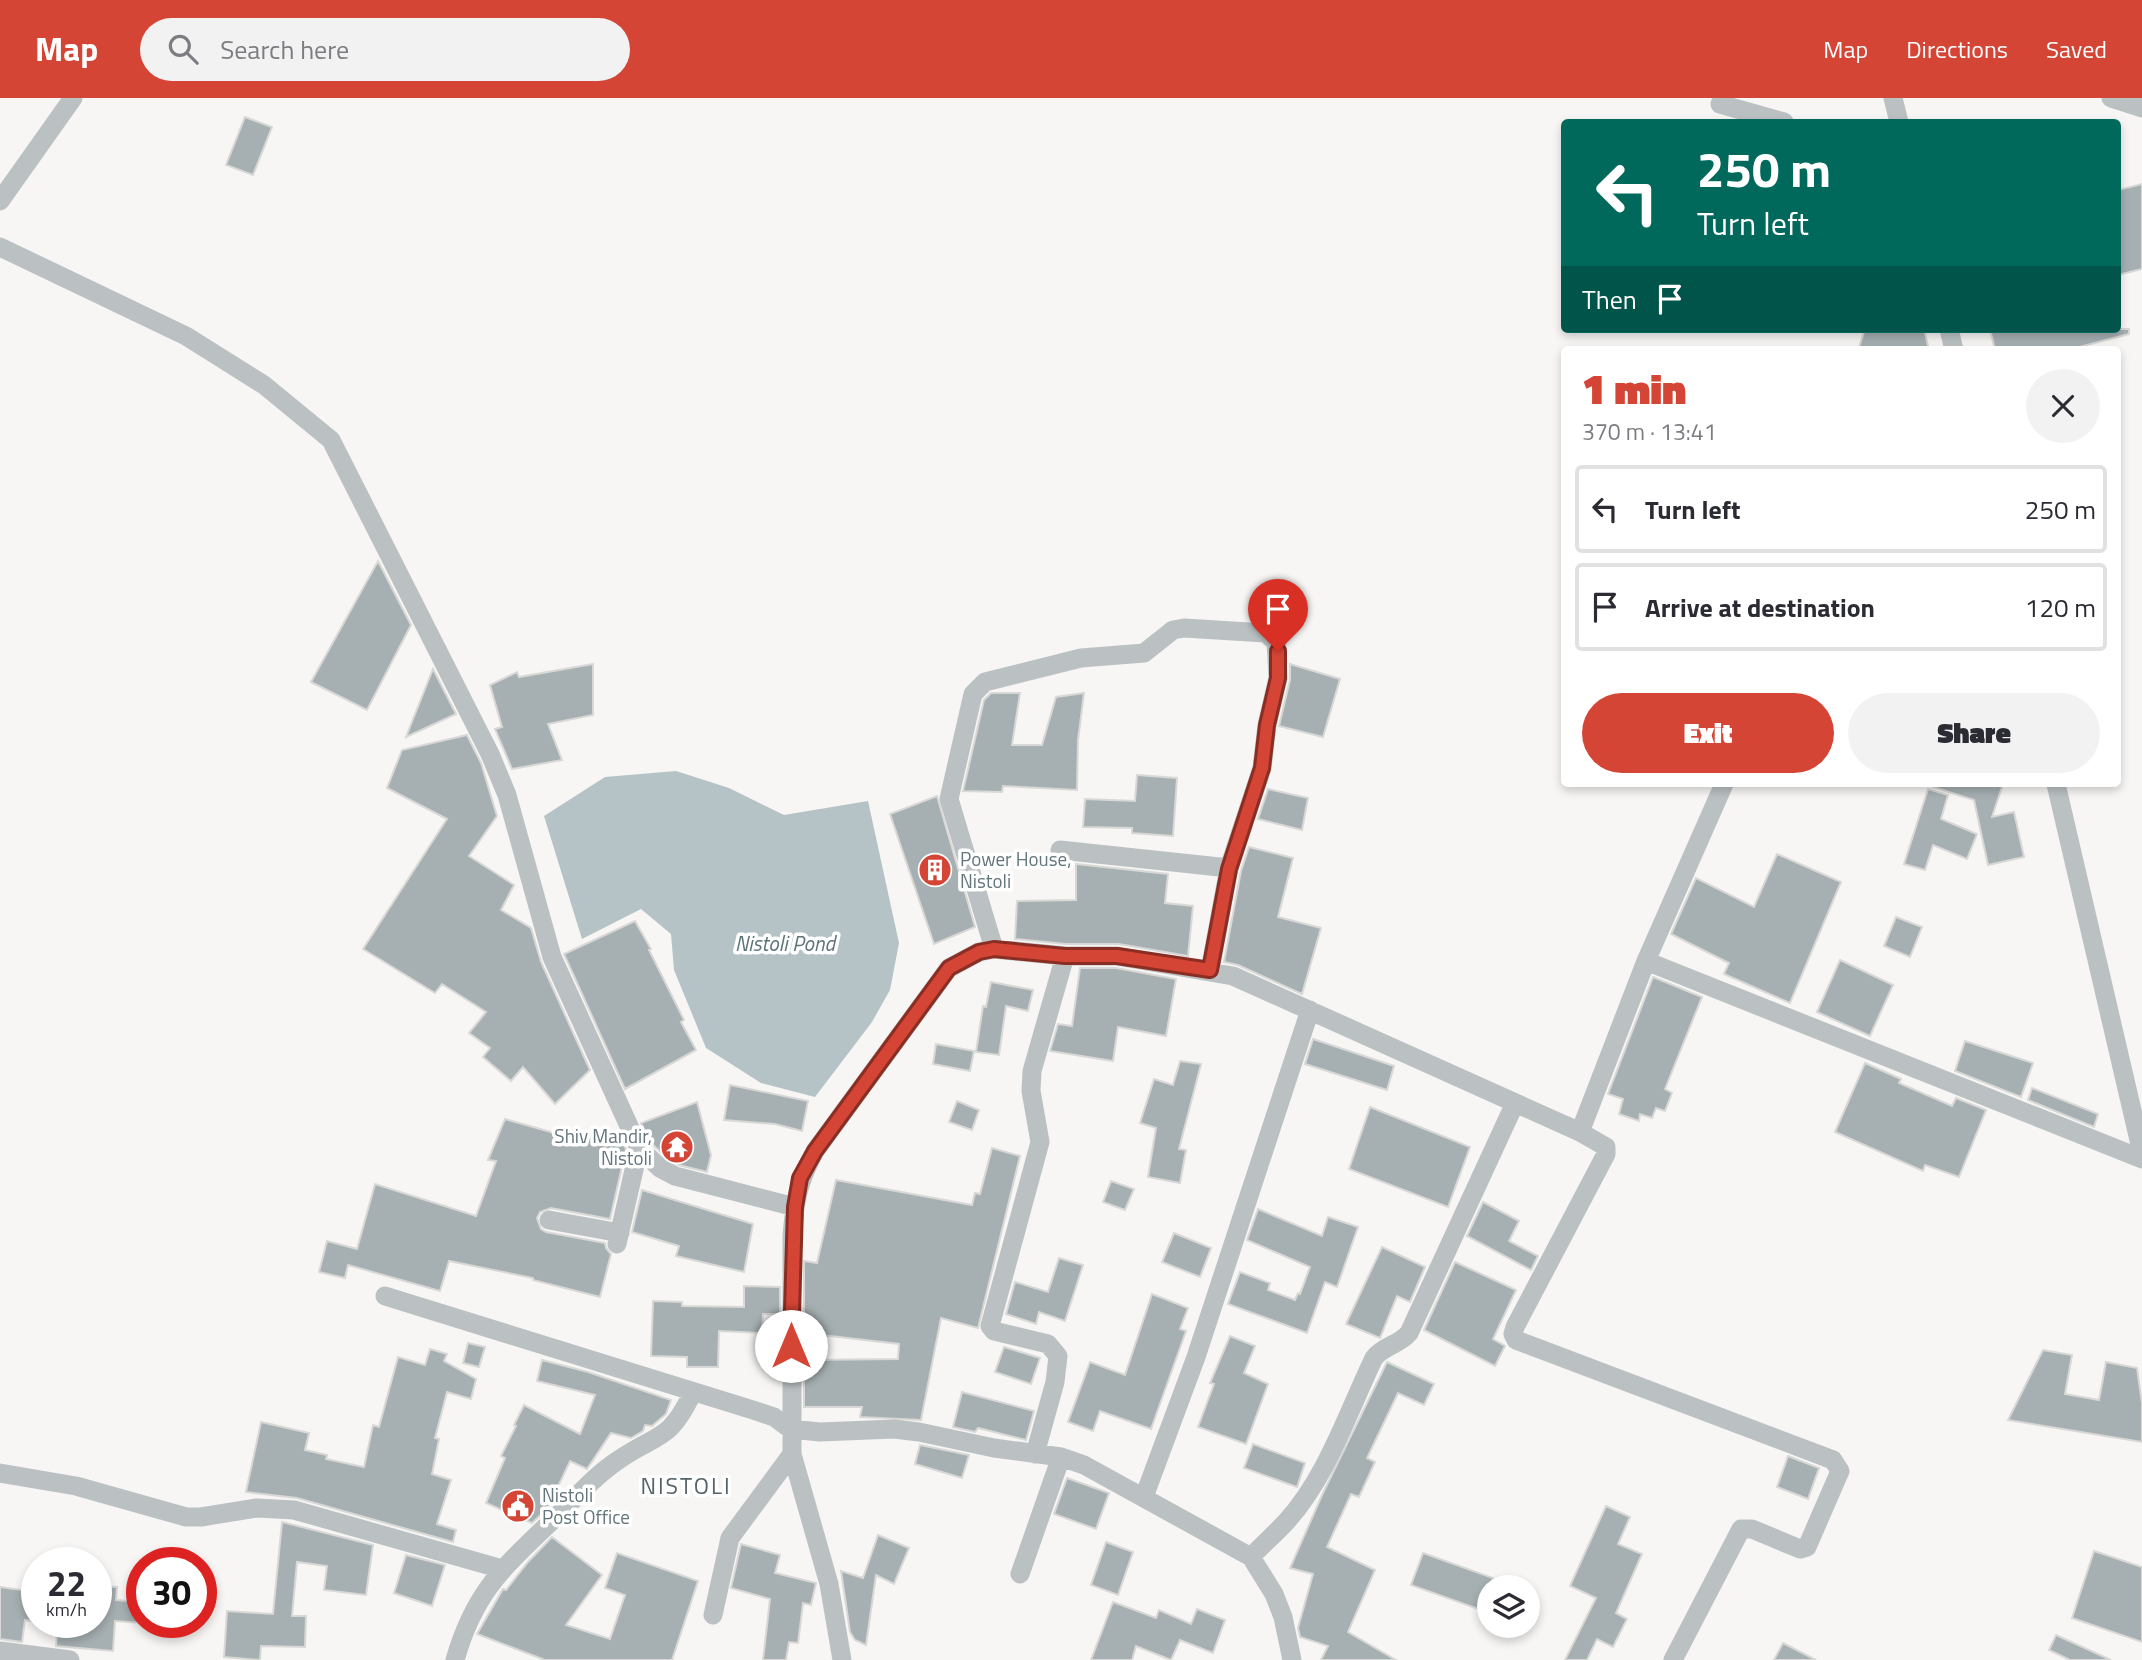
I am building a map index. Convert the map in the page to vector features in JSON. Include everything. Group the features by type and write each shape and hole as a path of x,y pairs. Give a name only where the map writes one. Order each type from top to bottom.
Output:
{"street":[{"path":"0,201 73,98"},
{"path":"1893,98 1898,119"},
{"path":"2111,98 2142,108"},
{"path":"1720,104 1773,119"},
{"path":"0,247 186,336 264,385 331,440 490,754 507,794 552,957 639,1148 660,1168 676,1176 795,1207"},
{"path":"994,949 949,799 974,694 985,682 1081,658 1144,653 1173,630 1184,628 1265,633 1272,636 1278,651 1278,678 1267,725 1264,755 1229,869 1210,970"},
{"path":"1580,1132 1646,961 1723,787"},
{"path":"2057,787 2141,1148"},
{"path":"1060,850 1229,869"},
{"path":"842,1660 829,1584 792,1454 792,1235 800,1178 815,1151 949,968 964,958 994,949 1065,956 1117,956 1233,976 1580,1132 1606,1147 1606,1154 1515,1327 1513,1334 1516,1340 1833,1460 1840,1471 1807,1547 1800,1549 1747,1528 1741,1530 1673,1660"},
{"path":"1035,1454 1055,1381 1058,1356 1048,1344 994,1331 990,1326 1040,1142 1031,1091 1032,1071 1065,956"},
{"path":"1646,961 2141,1148"},
{"path":"1144,1497 1196,1357 1310,1010"},
{"path":"1251,1557 1287,1521 1321,1471 1374,1358 1379,1351 1404,1339 1409,1333 1515,1103"},
{"path":"549,1220 619,1239 639,1148"},
{"path":"385,1296 637,1372 774,1418 790,1429 820,1432 894,1429 919,1432 1061,1457 1084,1465 1251,1557 1274,1594 1283,1617 1292,1660"},
{"path":"455,1660 468,1618 490,1582 607,1468 666,1434 684,1412 693,1392"},
{"path":"713,1615 730,1538 792,1454"},
{"path":"1020,1574 1061,1457"},
{"path":"0,1473 76,1486 186,1517 257,1508 294,1510 502,1569"},
{"path":"0,1651 71,1660"}],"water":[{"name":"Nistoli Pond","path":"676,771 729,788 784,815 868,801 899,943 890,990 872,1022 815,1097 761,1083 706,1048 674,970 671,934 641,909 582,939 544,816 605,777"}],"building":[{"path":"245,117 272,127 253,175 226,165"},
{"path":"2142,184 2142,269 2121,274 2121,189"},
{"path":"2121,329 2129,329 2129,334 2083,346 1994,346 1991,333 2121,333"},
{"path":"1864,333 1925,333 1928,346 1859,346"},
{"path":"378,561 411,625 367,710 311,682"},
{"path":"593,664 593,715 548,724 562,760 512,769 495,729 502,727 490,685 517,672 519,677"},
{"path":"1290,664 1340,679 1323,737 1279,726 1290,680"},
{"path":"433,669 456,714 406,737"},
{"path":"991,693 1020,693 1012,745 1042,745 1056,697 1084,693 1078,740 1077,790 1003,786 1002,792 963,791 984,700"},
{"path":"467,735 481,763 497,816 469,856 514,885 501,910 531,928 541,962 590,1070 555,1104 523,1067 511,1081 483,1057 490,1048 469,1033 486,1012 442,984 435,993 363,949 447,819 387,788 402,750"},
{"path":"1137,775 1177,778 1173,836 1132,833 1132,828 1083,827 1085,799 1135,801"},
{"path":"1933,787 2002,787 1992,817 2014,812 2024,857 1988,865 1974,800"},
{"path":"1268,789 1308,798 1302,830 1258,819"},
{"path":"1928,789 1948,795 1941,819 1977,834 1967,859 1933,845 1925,870 1904,864"},
{"name":"Power House, Nistoli","path":"937,796 975,927 934,944 890,814"},
{"path":"1249,847 1293,858 1278,917 1321,928 1302,994 1238,965 1224,962 1241,871"},
{"path":"1777,854 1841,882 1790,1003 1724,974 1729,963 1671,934 1696,878 1754,907"},
{"path":"1076,864 1168,874 1165,903 1193,906 1188,956 1119,944 1066,944 1015,939 1017,901 1076,900"},
{"path":"1896,917 1922,927 1910,957 1884,946"},
{"path":"635,921 651,949 649,950 684,1020 681,1022 696,1050 625,1089 564,954"},
{"path":"1840,960 1893,985 1870,1036 1817,1012"},
{"path":"1080,968 1116,968 1176,979 1166,1036 1118,1027 1113,1061 1050,1051 1058,1024 1072,1026"},
{"path":"1653,977 1702,997 1665,1089 1672,1093 1665,1111 1656,1108 1652,1118 1640,1114 1639,1121 1619,1114 1623,1099 1608,1094"},
{"path":"991,982 1033,990 1028,1011 1006,1006 999,1055 976,1052 983,1006 986,1007"},
{"path":"1313,1039 1394,1066 1387,1090 1305,1064"},
{"path":"1965,1041 2033,1063 2021,1097 1955,1071"},
{"path":"936,1044 974,1051 970,1071 933,1064"},
{"path":"1180,1061 1201,1064 1179,1149 1186,1150 1180,1183 1148,1177 1156,1128 1140,1123 1154,1079 1173,1085"},
{"path":"1865,1063 1901,1079 1899,1083 1952,1106 1956,1098 1986,1110 1959,1177 1925,1165 1923,1171 1835,1132"},
{"path":"730,1085 808,1101 802,1131 775,1124 724,1120"},
{"path":"2032,1088 2098,1114 2094,1127 2028,1100"},
{"path":"957,1101 979,1110 972,1130 949,1122"},
{"name":"Shiv Mandir, Nistoli","path":"697,1102 711,1155 707,1172 679,1165 667,1158 649,1141 641,1123"},
{"path":"1370,1107 1470,1147 1448,1207 1349,1169"},
{"path":"505,1119 554,1133 555,1128 607,1139 607,1135 620,1137 626,1149 610,1219 551,1208 540,1212 537,1218 541,1229 546,1232 605,1243 611,1254 600,1297 533,1278 449,1261 440,1291 348,1265 345,1278 319,1272 327,1241 357,1249 375,1184 476,1216 496,1161 488,1160"},
{"path":"992,1148 1020,1156 978,1328 941,1318 921,1420 860,1417 862,1407 804,1407 804,1360 898,1359 899,1344 804,1333 804,1261 817,1263 836,1180 972,1205 975,1193 980,1194"},
{"path":"1111,1181 1134,1189 1125,1210 1103,1202"},
{"path":"642,1190 753,1224 744,1272 676,1256 679,1246 632,1232"},
{"path":"1483,1202 1519,1221 1509,1241 1538,1256 1531,1270 1467,1236"},
{"path":"1258,1209 1322,1236 1328,1217 1358,1227 1337,1287 1325,1282 1307,1333 1228,1304 1240,1272 1270,1283 1268,1290 1295,1300 1310,1267 1247,1240"},
{"path":"1174,1233 1211,1248 1200,1277 1162,1262"},
{"path":"1382,1247 1425,1267 1410,1302 1397,1296 1380,1338 1346,1324"},
{"path":"1059,1258 1083,1265 1065,1321 1039,1312 1036,1324 1006,1314 1015,1282 1048,1292"},
{"path":"1455,1262 1516,1290 1493,1339 1505,1346 1495,1366 1424,1330"},
{"path":"744,1286 780,1287 780,1314 763,1314 762,1333 719,1331 718,1367 687,1367 687,1357 651,1356 653,1301 682,1302 682,1306 744,1307"},
{"path":"1152,1294 1188,1308 1180,1329 1186,1331 1151,1429 1100,1411 1093,1431 1068,1422 1090,1362 1125,1375"},
{"path":"1230,1336 1255,1346 1244,1373 1268,1384 1246,1444 1198,1427 1214,1384 1210,1383"},
{"path":"468,1343 485,1347 479,1367 463,1363"},
{"path":"1004,1347 1040,1358 1031,1384 995,1372"},
{"path":"430,1349 447,1354 444,1361 476,1379 471,1399 447,1392 435,1438 439,1439 432,1474 451,1480 437,1524 456,1530 453,1542 297,1498 246,1492 261,1422 309,1433 305,1450 327,1455 326,1459 364,1467 373,1425 379,1427 398,1357 425,1365"},
{"path":"2043,1350 2072,1355 2065,1394 2099,1400 2106,1362 2137,1368 2142,1403 2142,1442 2008,1420"},
{"path":"542,1360 588,1372 671,1400 666,1414 652,1426 645,1425 643,1431 631,1438 611,1433 587,1469 570,1461 548,1508 532,1523 486,1503 505,1458 501,1456 516,1426 514,1425 524,1405 580,1434 595,1395 537,1381"},
{"path":"1387,1362 1434,1384 1424,1405 1398,1393 1367,1458 1375,1462 1359,1497 1351,1494 1327,1547 1375,1570 1348,1632 1396,1660 1321,1660 1328,1646 1300,1637 1298,1628 1313,1574 1290,1568"},
{"path":"962,1392 1034,1411 1026,1440 978,1428 975,1432 953,1427"},
{"path":"1253,1444 1305,1463 1297,1487 1244,1468"},
{"path":"920,1445 969,1455 962,1478 915,1464"},
{"path":"1788,1456 1819,1468 1808,1499 1777,1487"},
{"path":"1067,1478 1109,1493 1096,1529 1054,1514"},
{"path":"1606,1506 1630,1517 1618,1544 1642,1554 1616,1613 1627,1619 1613,1647 1597,1639 1587,1660 1565,1660 1596,1598 1570,1586"},
{"path":"282,1522 373,1545 366,1595 324,1590 327,1566 297,1562 292,1616 306,1616 305,1647 261,1646 260,1660 224,1657 227,1611 273,1614"},
{"path":"878,1535 909,1548 894,1584 876,1575 866,1645 855,1640 850,1632 841,1571 863,1578"},
{"path":"552,1537 602,1575 566,1625 610,1639 625,1595 605,1588 617,1553 698,1581 672,1660 545,1660 477,1634 503,1589 506,1590"},
{"path":"1106,1542 1133,1552 1118,1595 1091,1585"},
{"path":"741,1544 780,1555 775,1573 816,1583 811,1605 803,1603 798,1643 789,1642 786,1660 763,1660 770,1599 731,1588"},
{"path":"2094,1551 2142,1567 2142,1642 2072,1618"},
{"path":"1423,1553 1485,1575 1477,1575 1477,1609 1411,1585"},
{"path":"406,1555 445,1565 432,1606 394,1593"},
{"path":"0,1587 21,1590 22,1642 0,1639"},
{"path":"112,1587 117,1587 116,1600 126,1601 126,1622 115,1621 113,1651 56,1646 57,1638 112,1638"},
{"path":"1113,1602 1156,1618 1159,1610 1191,1624 1197,1609 1225,1620 1213,1653 1180,1640 1171,1660 1136,1646 1132,1660 1091,1660"},
{"path":"2056,1635 2111,1660 2070,1660 2049,1650"},
{"path":"1783,1643 1816,1660 1774,1660"}],"place":[{"name":"Power House, Nistoli","path":"935,870"},
{"name":"Shiv Mandir, Nistoli","path":"677,1147"},
{"name":"Nistoli Post Office","path":"518,1506"}],"district":[{"name":"NISTOLI","path":"686,1486"}],"route":[{"path":"791,1346 792,1235 800,1178 815,1151 949,968 964,958 994,949 1065,956 1117,956 1210,970 1229,869 1262,768 1267,725 1278,678 1278,651"}]}
